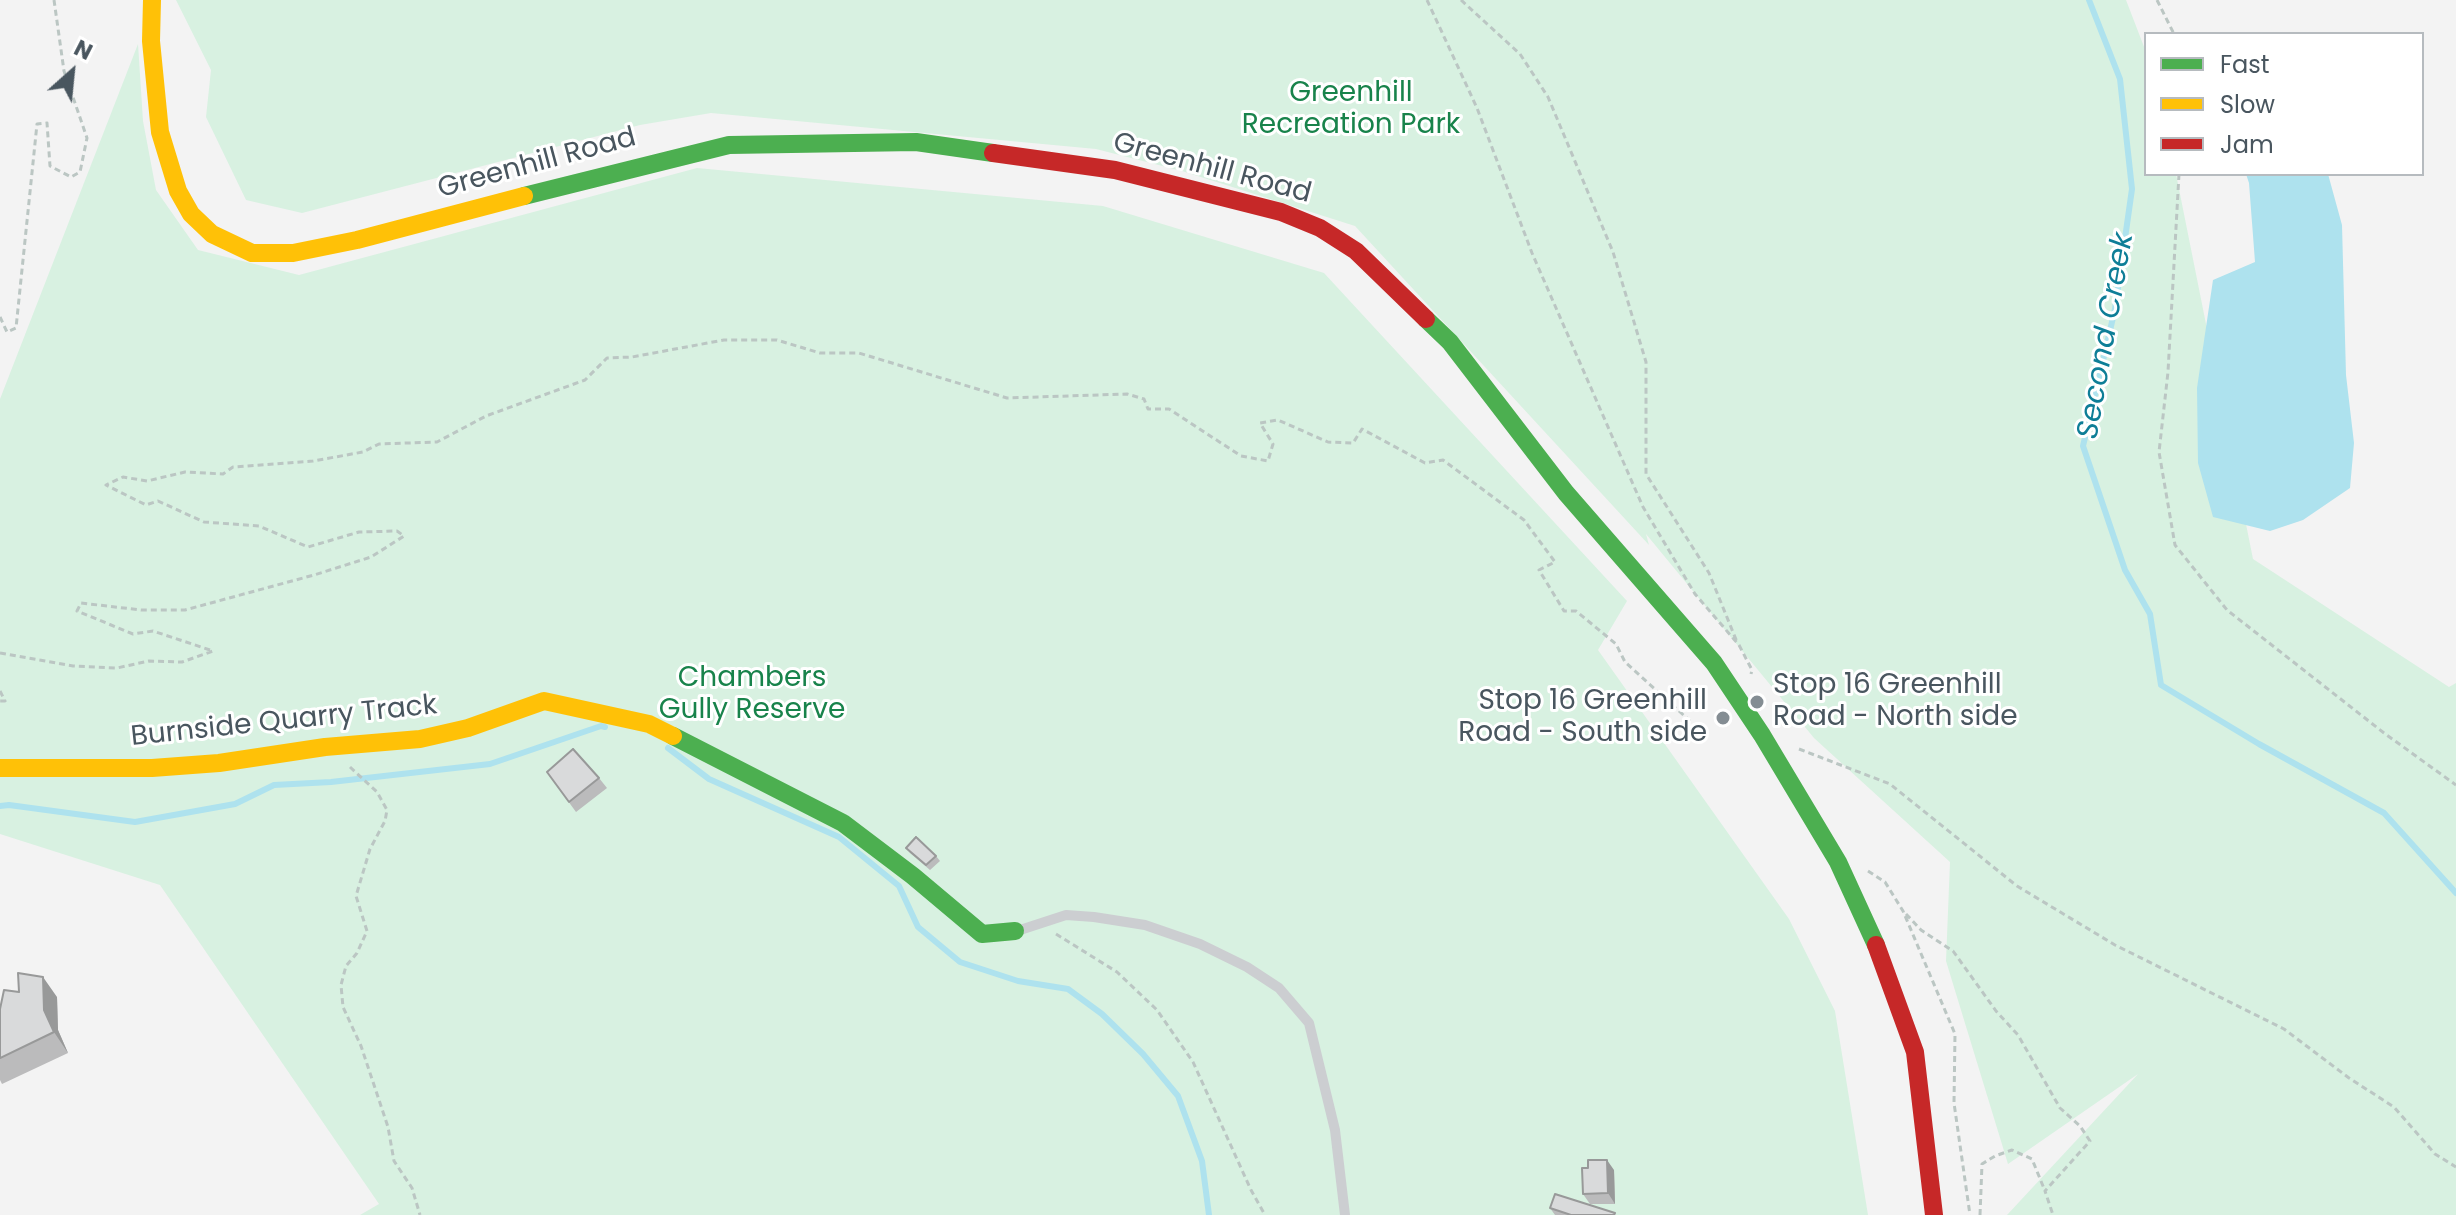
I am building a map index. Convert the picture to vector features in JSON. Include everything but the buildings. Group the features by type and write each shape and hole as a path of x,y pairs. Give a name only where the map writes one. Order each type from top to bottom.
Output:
{"main road":[{"name":"Greenhill Road","path":"152,0 151,41 160,132 178,191 191,214 212,234 252,253 293,253 357,240 729,145 916,142 1115,170 1281,212 1320,228 1356,251 1450,342 1566,493 1714,663 1744,705 1838,862 1882,957 1915,1052 1934,1215"},
{"name":"Burnside Quarry Track","path":"0,768 152,768 420,739 468,728 544,701 649,724 843,823 982,934 1015,931"}],"lane":[{"path":"1015,931 1066,915 1145,925 1200,944 1247,967 1279,988 1309,1023 1335,1130 1345,1215"}],"path":[{"path":"0,317 7,332 16,328 37,124 47,123 50,166 71,177 80,172 87,138 64,71 54,0"},
{"path":"1427,0 1477,108 1532,253 1643,507 1695,594 1739,645"},
{"path":"1461,0 1520,54 1548,97 1613,252 1646,362 1646,474 1709,573 1752,670 1744,705"},
{"path":"2157,0 2174,32"},
{"path":"2179,176 2168,372 2159,452 2175,545 2227,610 2384,733 2456,785"},
{"path":"0,653 73,666 117,668 149,661 182,662 213,651 153,631 133,634 77,611 81,603 141,610 185,610 371,557 404,536 397,531 359,532 308,547 259,526 204,522 158,501 146,505 106,485 123,477 147,481 185,472 223,474 233,467 313,461 363,452 379,444 437,442 486,416 585,380 607,358 632,357 724,340 777,340 820,353 859,353 1007,398 1127,394 1144,399 1148,409 1169,409 1241,456 1268,461 1273,444 1260,423 1278,420 1328,442 1353,443 1362,429 1425,463 1443,460 1524,520 1555,562 1539,570 1564,611 1576,611 1616,644 1625,662 1690,721"},
{"path":"0,691 5,701 0,701"},
{"path":"1790,746 1890,784 2017,886 2115,945 2284,1029 2394,1107 2435,1154 2456,1167"},
{"path":"325,747 377,792 387,810 385,821 370,849 356,896 367,931 357,953 346,966 341,985 343,1007 361,1046 388,1127 394,1161 412,1188 420,1215"},
{"path":"1903,911 1921,930 1953,951 1996,1011 2018,1035 2060,1108 2080,1126 2090,1141 2045,1191"},
{"path":"1015,931 1059,934 1117,972 1157,1010 1193,1062 1265,1215"},
{"path":"1980,1215 1982,1164 2012,1150 2032,1159 2053,1215"}],"green space":[{"name":"Greenhill Recreation Park","path":"176,0 2126,0 2144,47 2144,176 2176,176 2253,559 2449,687 2456,683 2456,1215 2007,1215 2138,1074 2008,1164 1946,961 1950,862 1814,738 1646,534 1649,545 1355,226 1182,171 1096,149 711,113 640,125 302,213 246,200 206,117 211,70"},
{"name":"Chambers Gully Reserve","path":"138,44 143,121 156,190 198,250 299,275 697,168 1103,206 1324,273 1627,601 1598,650 1789,919 1835,1011 1868,1215 360,1215 379,1204 160,885 0,834 0,399"}],"water":[{"path":"2247,176 2329,176 2342,225 2346,375 2354,443 2350,488 2303,520 2270,531 2213,517 2198,463 2197,388 2213,280 2255,262"}],"waterway":[{"name":"Second Creek","path":"2089,0 2120,79 2132,189 2115,309 2083,446 2125,570 2150,614 2161,685 2384,813 2456,893"},
{"path":"0,806 135,822 235,804 274,785 331,782 490,764 605,727"},
{"path":"668,748 709,779 839,837 899,886 918,927 960,962 1018,981 1068,989 1102,1014 1143,1054 1178,1096 1202,1161 1209,1215"}],"traffic: fast":[{"path":"524,196 729,145 916,142 993,153"},
{"path":"1426,319 1450,342 1566,493 1714,663 1762,735 1838,862 1876,945"},
{"path":"673,736 843,823 982,934 1015,931"}],"traffic: slow":[{"path":"152,0 151,41 160,132 178,191 191,214 212,234 252,253 293,253 357,240 524,196"},
{"path":"0,768 152,768 420,739 468,728 544,701 649,724 673,736"}],"traffic: jam":[{"path":"993,153 1115,170 1281,212 1320,228 1356,251 1426,319"},
{"path":"1876,945 1915,1052 1934,1215"}],"place":[{"name":"Stop 16 Greenhill Road - North side","path":"1757,702"},
{"name":"Stop 16 Greenhill Road - South side","path":"1723,718"}]}
